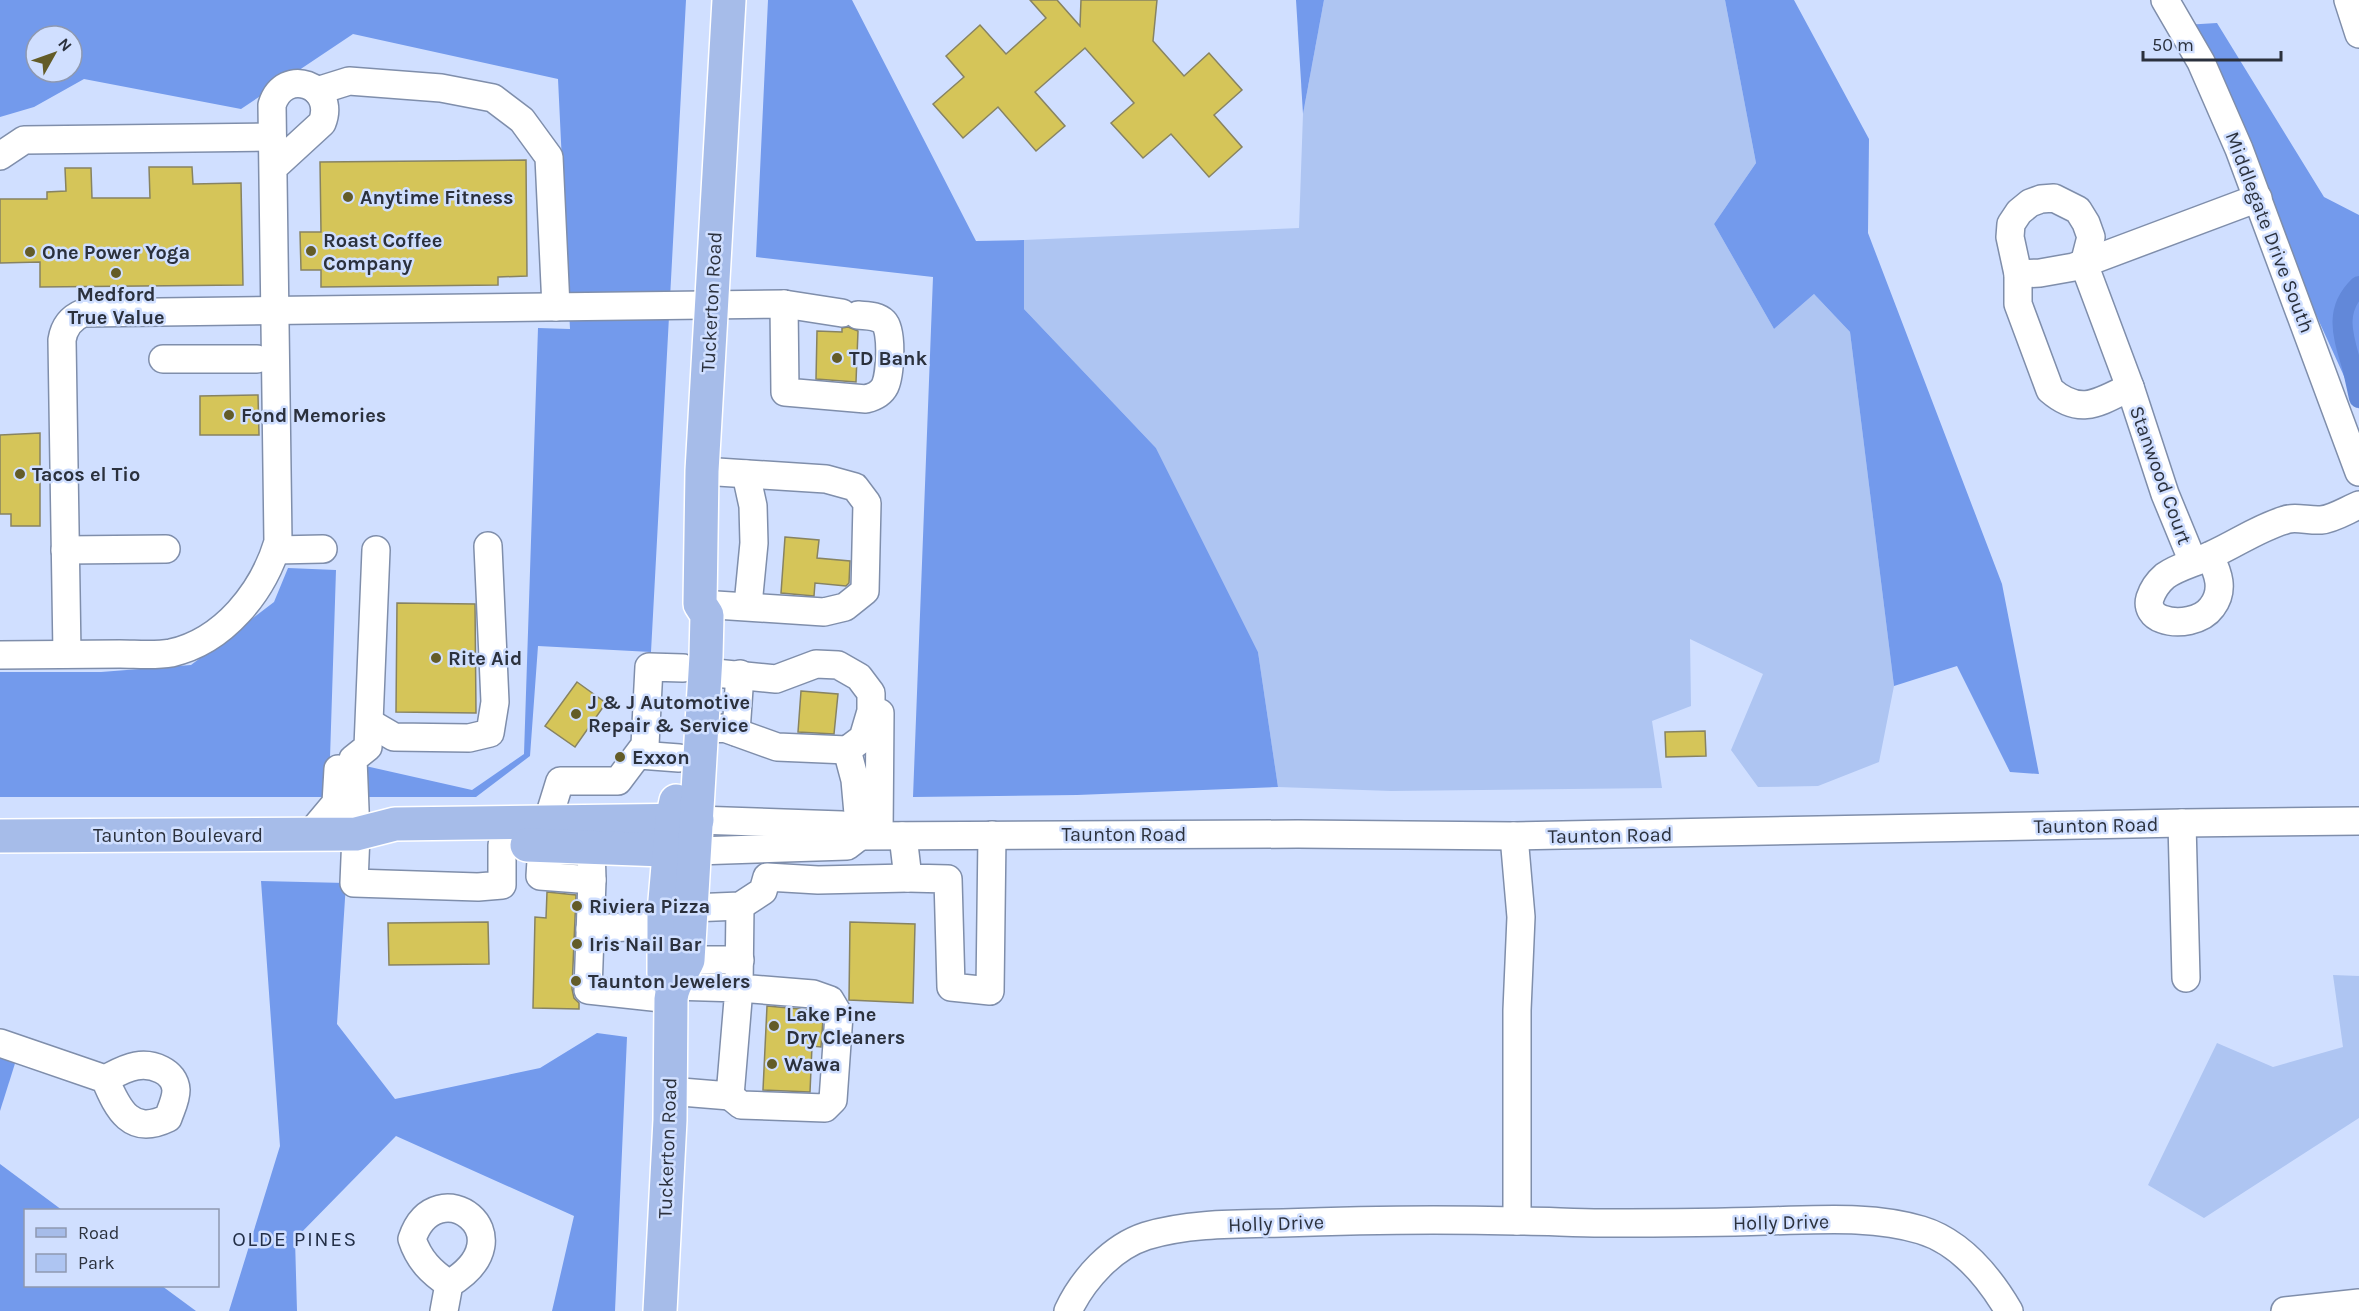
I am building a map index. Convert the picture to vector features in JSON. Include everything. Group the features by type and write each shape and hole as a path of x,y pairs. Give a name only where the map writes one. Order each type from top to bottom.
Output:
{"main road":[{"name":"Tuckerton Road","path":"660,1311 670,1120 669,1091 677,982 691,908 678,790 679,758 706,615 700,604 702,471 729,0"},
{"name":"Tuckerton Road","path":"677,982 664,974 663,925 684,835 701,730 694,670"},
{"name":"Taunton Boulevard","path":"0,836 356,834 395,824 544,834 684,835"},
{"name":"Taunton Boulevard","path":"356,834 392,846 502,845 544,834"}],"street":[{"path":"2348,0 2359,34"},
{"name":"Middlegate Drive South","path":"2170,2 2212,83 2258,198 2359,472"},
{"path":"317,91 349,81 441,88 493,98 522,120 549,157 556,307"},
{"path":"0,655 169,653 195,644 229,621 248,602 263,580 278,542 272,105 278,93 289,85 298,83 309,86 317,91 325,107 322,123 273,168"},
{"path":"0,156 24,140 272,137"},
{"name":"Stanwood Court","path":"2130,387 2090,405 2076,405 2061,400 2050,390 2018,304 2018,274 2010,237 2011,224 2019,212 2030,203 2054,198 2078,210 2091,237 2084,264 2130,387 2165,494 2202,559 2256,530 2288,519 2324,520 2359,505"},
{"path":"2018,274 2084,264 2258,198"},
{"path":"67,654 62,340 72,319 83,313 91,311 784,304 878,318 885,323 890,331 886,383 882,390 874,397 864,399 785,392 784,304"},
{"path":"163,359 257,358"},
{"path":"700,604 748,605 824,612 846,607 865,591 867,503 855,487 826,479 702,471"},
{"path":"746,474 753,506 754,543 748,605"},
{"path":"370,723 394,737 469,738 490,733 495,702 489,546"},
{"path":"65,550 166,549"},
{"path":"276,550 323,549"},
{"path":"376,550 368,747 353,759 356,834 354,883 478,887 502,885 502,845"},
{"path":"592,880 540,876 544,834 561,781 618,781 645,746 649,667 777,679 816,664 838,665 859,677 871,693 871,711 863,738 847,750 777,747 724,728 701,730"},
{"path":"736,732 740,674"},
{"path":"862,682 874,683 878,686 880,696 881,836"},
{"path":"310,834 336,803 338,766 351,738 370,723"},
{"path":"847,750 855,780 881,836 908,878"},
{"path":"639,755 679,758"},
{"path":"608,781 592,880 588,990 677,982 813,994 830,1000 839,1015 833,1100 825,1108 741,1105 730,1096 669,1091"},
{"name":"Taunton Road","path":"684,835 763,850 847,846 881,836 1298,834 1514,836 2359,821"},
{"path":"2182,823 2186,978"},
{"name":"Taunton Road","path":"684,835 842,825 881,836"},
{"path":"948,879 951,987 990,991 992,835"},
{"path":"1514,836 1521,917 1517,1010 1518,1221"},
{"path":"821,848 825,880"},
{"path":"691,908 740,906 763,891 766,877 763,850"},
{"path":"766,877 825,880 948,879 991,874"},
{"path":"730,1096 739,988 740,906"},
{"path":"590,929 663,925"},
{"path":"677,982 740,960"},
{"path":"0,1042 105,1079"},
{"name":"Holly Drive","path":"1068,1311 1076,1293 1107,1260 1125,1246 1162,1231 1237,1224 1375,1219 1590,1223 1834,1221 1899,1226 1932,1235 1961,1252 1992,1285 2009,1311"},
{"path":"444,1311 449,1284"},
{"path":"2285,1311 2359,1303"}],"green space":[{"path":"1324,0 1725,0 1756,163 1714,224 1774,329 1814,294 1850,332 1894,686 1879,762 1818,786 1758,787 1731,750 1763,674 1690,639 1691,706 1652,721 1662,788 1391,791 1278,787 1258,652 1156,448 1024,309 1024,240 1299,228 1303,114"},
{"path":"2333,975 2359,976 2359,1118 2204,1218 2148,1185 2217,1043 2273,1067 2343,1047"}],"shaded area":[{"path":"0,0 686,0 651,652 538,646 530,756 476,797 0,797 0,672 101,672 191,665 274,602 288,568 336,570 330,758 472,790 524,754 538,328 570,329 558,79 353,34 241,109 84,79 84,24 24,24 24,84 75,84 34,107 0,117"},
{"path":"768,0 852,0 976,241 1024,240 1024,309 1156,448 1258,652 1278,787 1077,795 913,797 933,277 756,257"},
{"path":"1296,0 1324,0 1303,114"},
{"path":"1725,0 1794,0 1869,139 1868,233 2002,584 2039,774 2010,772 1957,666 1894,686 1850,332 1814,294 1774,329 1714,224 1756,163"},
{"path":"2217,23 2324,197 2359,215 2359,409 2184,25"},
{"path":"261,881 346,883 337,1024 395,1099 540,1068 597,1033 627,1037 615,1311 552,1311 574,1216 396,1136 295,1239 297,1311 229,1311 280,1146"},
{"path":"0,1048 18,1054 0,1111"},
{"path":"0,1164 61,1209 24,1209 24,1287 163,1287 196,1311 0,1311"}],"building":[{"path":"1030,0 1057,0 1080,26 1081,0 1157,0 1153,41 1184,76 1209,53 1242,90 1214,115 1242,147 1209,177 1171,134 1143,158 1111,123 1134,103 1085,48 1035,92 1065,126 1036,151 998,107 963,138 933,104 964,77 946,56 980,25 1006,54 1046,18"},
{"path":"526,160 527,276 498,277 498,285 321,287 321,270 301,270 300,232 321,232 320,162"},
{"path":"149,167 192,167 193,184 241,183 243,285 40,287 40,262 0,263 0,199 47,199 47,192 66,191 65,168 91,168 92,198 150,198"},
{"name":"TD Bank","path":"848,327 858,331 856,382 816,379 817,331 842,332 842,328"},
{"name":"Fond Memories","path":"258,395 259,435 200,435 200,396"},
{"name":"Tacos el Tio","path":"40,433 40,526 11,526 11,514 0,514 0,435"},
{"path":"785,537 819,540 817,558 850,561 849,583 846,586 815,583 814,596 781,593"},
{"name":"Rite Aid","path":"397,603 475,604 476,713 396,712"},
{"name":"J & J Automotive Repair & Service","path":"577,682 606,703 575,747 545,726"},
{"path":"801,691 838,694 834,734 798,732"},
{"path":"1705,731 1706,756 1666,757 1665,732"},
{"path":"547,892 576,895 572,989 574,998 579,1003 579,1009 533,1008 535,917 546,918"},
{"path":"488,922 489,964 389,965 388,923"},
{"path":"850,922 915,924 913,1003 849,1000"},
{"path":"767,1006 810,1010 819,1013 823,1019 821,1047 812,1046 810,1092 763,1090"}],"waterway":[{"path":"2359,286 2346,303 2342,322 2359,398"}],"place":[{"name":"Anytime Fitness","path":"348,197"},
{"name":"Roast Coffee Company","path":"311,251"},
{"name":"One Power Yoga","path":"30,252"},
{"name":"Medford True Value","path":"116,273"},
{"name":"TD Bank","path":"837,358"},
{"name":"Fond Memories","path":"229,415"},
{"name":"Tacos el Tio","path":"20,474"},
{"name":"Rite Aid","path":"436,658"},
{"name":"J & J Automotive Repair & Service","path":"576,714"},
{"name":"Exxon","path":"620,757"},
{"name":"Riviera Pizza","path":"577,906"},
{"name":"Iris Nail Bar","path":"577,944"},
{"name":"Taunton Jewelers","path":"576,981"},
{"name":"Lake Pine Dry Cleaners","path":"774,1026"},
{"name":"Wawa","path":"772,1064"}],"district":[{"name":"OLDE PINES","path":"295,1239"}]}
